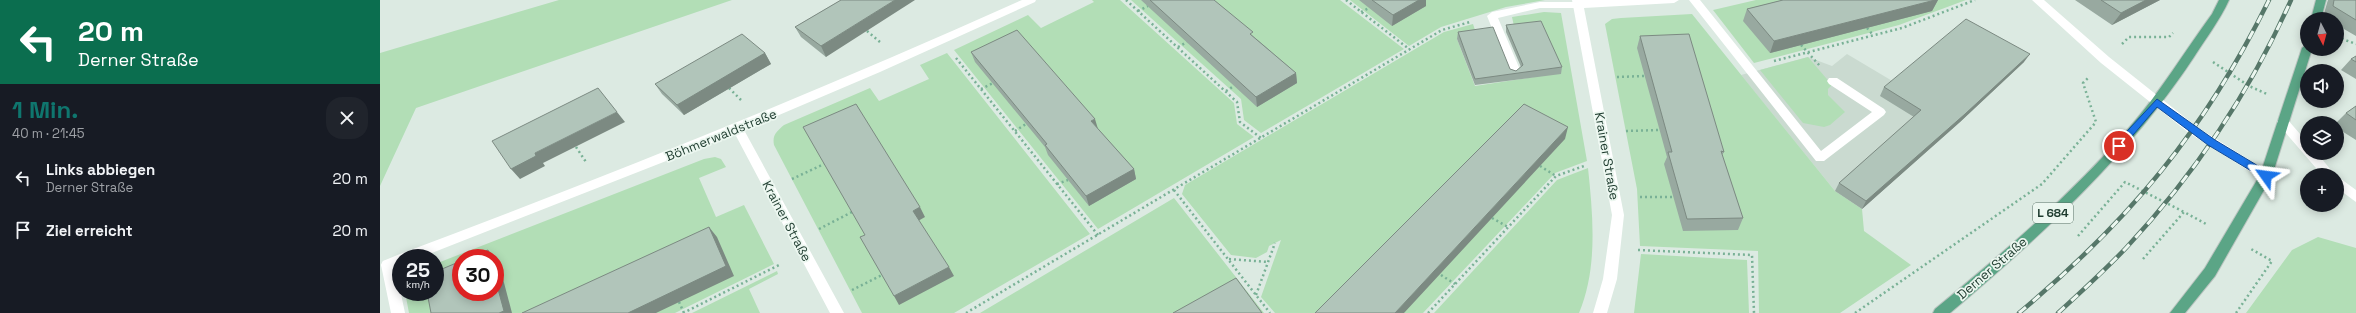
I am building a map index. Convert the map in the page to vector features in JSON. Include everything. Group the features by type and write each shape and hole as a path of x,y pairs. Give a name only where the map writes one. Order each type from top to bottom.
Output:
{"main road":[{"name":"Derner Straße","path":"1940,313 2044,222 2100,167 2157,102 2192,49 2217,15 2224,0"},
{"path":"2318,12 2321,0"},
{"path":"2176,313 2210,272 2232,237 2266,176 2304,56"}],"street":[{"name":"Böhmerwaldstraße","path":"428,249 738,129 943,42 1031,0"},
{"path":"1515,72 1492,16 1540,5 1578,2 1674,0"},
{"path":"1694,0 1820,158 1880,112 1833,81"},
{"path":"2038,0 2105,60 2157,102 2211,143 2266,176"},
{"name":"Krainer Straße","path":"1578,2 1618,215 1610,279 1600,313"},
{"path":"2283,122 2300,142"},
{"name":"Krainer Straße","path":"738,129 836,313"},
{"path":"2316,160 2323,168"},
{"path":"2344,187 2356,197"},
{"path":"392,263 388,265 392,284"},
{"path":"396,301 398,313"}],"path":[{"path":"1126,0 1237,102 1240,122 1261,138"},
{"path":"1346,0 1409,49"},
{"path":"1748,68 1902,28 1975,0"},
{"path":"1138,11 1148,6"},
{"path":"1361,12 1369,8"},
{"path":"1931,10 1936,14"},
{"path":"966,313 1442,30 1492,16"},
{"path":"1867,28 1873,35"},
{"path":"2169,37 2174,32"},
{"path":"1855,313 2042,184 2096,122 2082,83 2129,37 2169,37 2192,49 2249,86 2288,104"},
{"path":"2344,40 2356,44"},
{"path":"943,42 1098,235"},
{"path":"1178,48 1187,42"},
{"path":"1801,45 1808,52"},
{"path":"1610,77 1644,76"},
{"path":"982,89 993,83"},
{"path":"1226,91 1234,86"},
{"path":"1015,131 1026,124"},
{"path":"1623,131 1659,130"},
{"path":"1428,313 1556,176 1607,158"},
{"path":"770,190 824,164"},
{"path":"1540,166 1556,176"},
{"path":"1057,184 1068,180"},
{"path":"2078,236 2126,182 2232,237"},
{"path":"1174,190 1270,313"},
{"path":"1634,197 1674,197"},
{"path":"797,240 852,212"},
{"path":"2143,259 2184,212"},
{"path":"1492,218 1508,227"},
{"path":"1256,296 1276,242"},
{"path":"1636,250 1752,255 1754,313"},
{"path":"1229,259 1268,262"},
{"path":"2236,313 2272,261"},
{"path":"679,302 683,313 781,264"},
{"path":"830,301 882,275"},
{"path":"1441,275 1455,284"}],"shaded area":[{"path":"1847,54 1931,104 1870,201 1862,209 1835,191 1741,75 1808,57 1832,66"}],"green space":[{"path":"559,0 732,0 416,108 380,186 380,53"},
{"path":"1092,0 1120,0 1234,103 1237,124 1254,137 1098,229 954,50 1028,15 1041,28 1094,2"},
{"path":"1131,0 1340,0 1404,49 1261,133 1244,120 1241,99"},
{"path":"1350,0 1545,0 1506,7 1441,27 1409,46"},
{"path":"1756,0 1966,0 1899,25 1754,63 1713,10"},
{"path":"1544,12 1561,13 1587,161 1555,173 1423,313 1275,313 1261,297 1281,240 1269,246 1267,252 1256,258 1231,255 1182,194 1185,185 1444,32 1473,24 1475,30 1480,29 1482,35 1457,39 1475,86 1534,77 1515,31 1512,17"},
{"path":"1692,14 1835,191 1862,209 1864,231 1911,265 1840,313 1759,313 1758,251 1640,246 1637,189 1605,24 1612,19"},
{"path":"947,53 1090,234 954,313 862,313 774,145 774,136 784,125 870,88 879,101 929,79 920,65"},
{"path":"1808,57 1832,85 1828,89 1828,95 1845,112 1830,125 1824,127 1803,123 1760,70"},
{"path":"715,157 721,159 726,167 699,178 716,217 744,205 774,264 675,313 409,313 407,301 444,301 444,260 452,257 452,301 504,301 504,249 473,249 704,159"},
{"path":"1588,168 1592,223 1592,260 1585,296 1579,313 1434,313 1557,180"},
{"path":"1174,198 1264,313 980,313"},
{"path":"2318,237 2356,248 2356,313 2246,313 2292,250"},
{"path":"1641,254 1747,260 1749,313 1634,313"},
{"path":"777,271 778,274 749,289 760,313 692,313"}],"building":[{"path":"841,0 895,0 821,46 795,27"},
{"path":"1150,0 1214,0 1253,32 1250,34 1296,73 1256,97"},
{"path":"1372,0 1419,0 1393,15"},
{"path":"1783,0 1935,0 1774,41 1747,9"},
{"path":"2101,0 2146,0 2121,13"},
{"path":"2334,0 2356,0 2356,20 2344,12 2333,6"},
{"path":"1966,19 2030,54 1965,114 1866,201 1839,183 1921,110 1884,87"},
{"path":"1541,21 1562,67 1475,79 1458,32 1493,27 1510,69 1516,71 1523,65 1506,25"},
{"path":"1017,30 1095,119 1091,121 1134,169 1086,196 1045,145 1047,144 971,52"},
{"path":"742,34 765,53 677,105 655,84"},
{"path":"1689,34 1724,152 1721,151 1743,218 1687,219 1668,152 1672,152 1640,36"},
{"path":"2356,56 2356,62 2351,59"},
{"path":"598,88 617,112 535,153 536,156 511,169 492,141"},
{"path":"856,104 920,207 913,211 949,267 894,296 860,237 865,235 803,127"},
{"path":"1524,104 1568,127 1395,313 1315,313"},
{"path":"2356,106 2356,120 2346,113"},
{"path":"709,227 726,266 628,313 522,313"},
{"path":"452,265 452,301 501,301 504,311 499,313 431,313 429,301 444,301 444,268"},
{"path":"1236,278 1262,313 1173,313"}],"railway":[{"path":"2019,313 2096,243 2162,170 2191,132 2219,91 2269,0"},
{"path":"2058,313 2126,248 2175,191 2197,162 2239,100 2275,34 2291,0"}],"route":[{"path":"2119,146 2157,102 2211,143 2266,176"}]}
